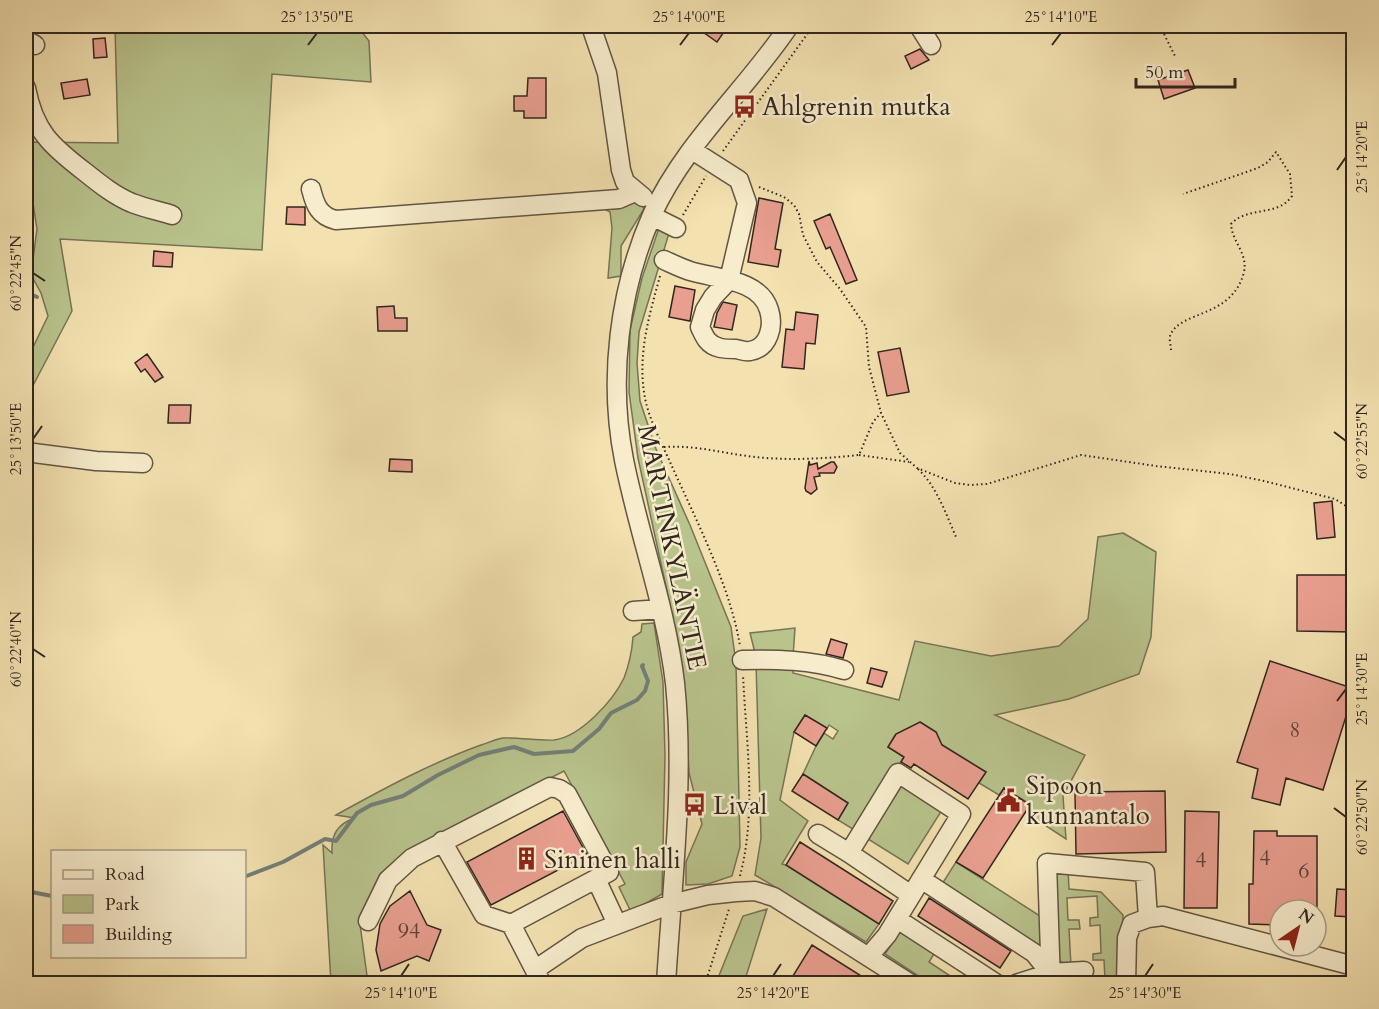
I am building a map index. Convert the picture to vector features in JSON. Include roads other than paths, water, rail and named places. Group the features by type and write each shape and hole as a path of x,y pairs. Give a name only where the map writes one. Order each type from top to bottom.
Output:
{"street":[{"path":"591,26 607,73 621,170 625,182 676,228"},
{"name":"MARTINKYLÄNTIE","path":"666,984 676,832 678,728 674,682 661,609 624,459 617,391 623,314 637,255 655,210 692,150 771,52 789,26"},
{"path":"919,26 931,45"},
{"path":"26,88 34,118 45,137 59,152 104,187 132,203 172,215"},
{"path":"664,260 690,271 729,280 747,203 739,180 692,150"},
{"path":"311,189 315,204 321,213 326,218 336,220 619,199 635,192"},
{"path":"26,452 96,461 143,463"},
{"path":"633,610 661,609"},
{"path":"742,660 777,659 822,663 844,670"},
{"path":"849,853 898,774 961,814 887,935 869,956"},
{"path":"368,921 388,880 412,858 550,787 559,789 567,794 609,872 511,924"},
{"path":"818,834 1034,953 1051,978"},
{"path":"442,842 484,915 511,924 540,980 582,938 671,904 708,895 755,891 774,897 911,984"},
{"path":"1051,978 1047,863 1145,872 1148,918"},
{"path":"596,879 618,924"},
{"path":"1126,984 1127,938 1132,924 1148,918 1163,916 1347,964 1353,963"},
{"path":"897,919 997,984"},
{"path":"1016,984 1084,971"}],"waterway":[{"path":"26,292 37,297"},
{"path":"246,876 283,862 325,839 336,841 357,813 371,805 403,796 438,775 479,755 514,747 534,754 573,751 599,729 611,713 637,700 645,691 648,681 643,665"},
{"path":"26,891 51,896"}],"place":[{"name":"Ahlgrenin mutka","path":"744,106"},
{"name":"Sipoon kunnantalo","path":"1008,800"},
{"name":"Lival","path":"695,805"},
{"name":"Sininen halli","path":"526,859"}]}
